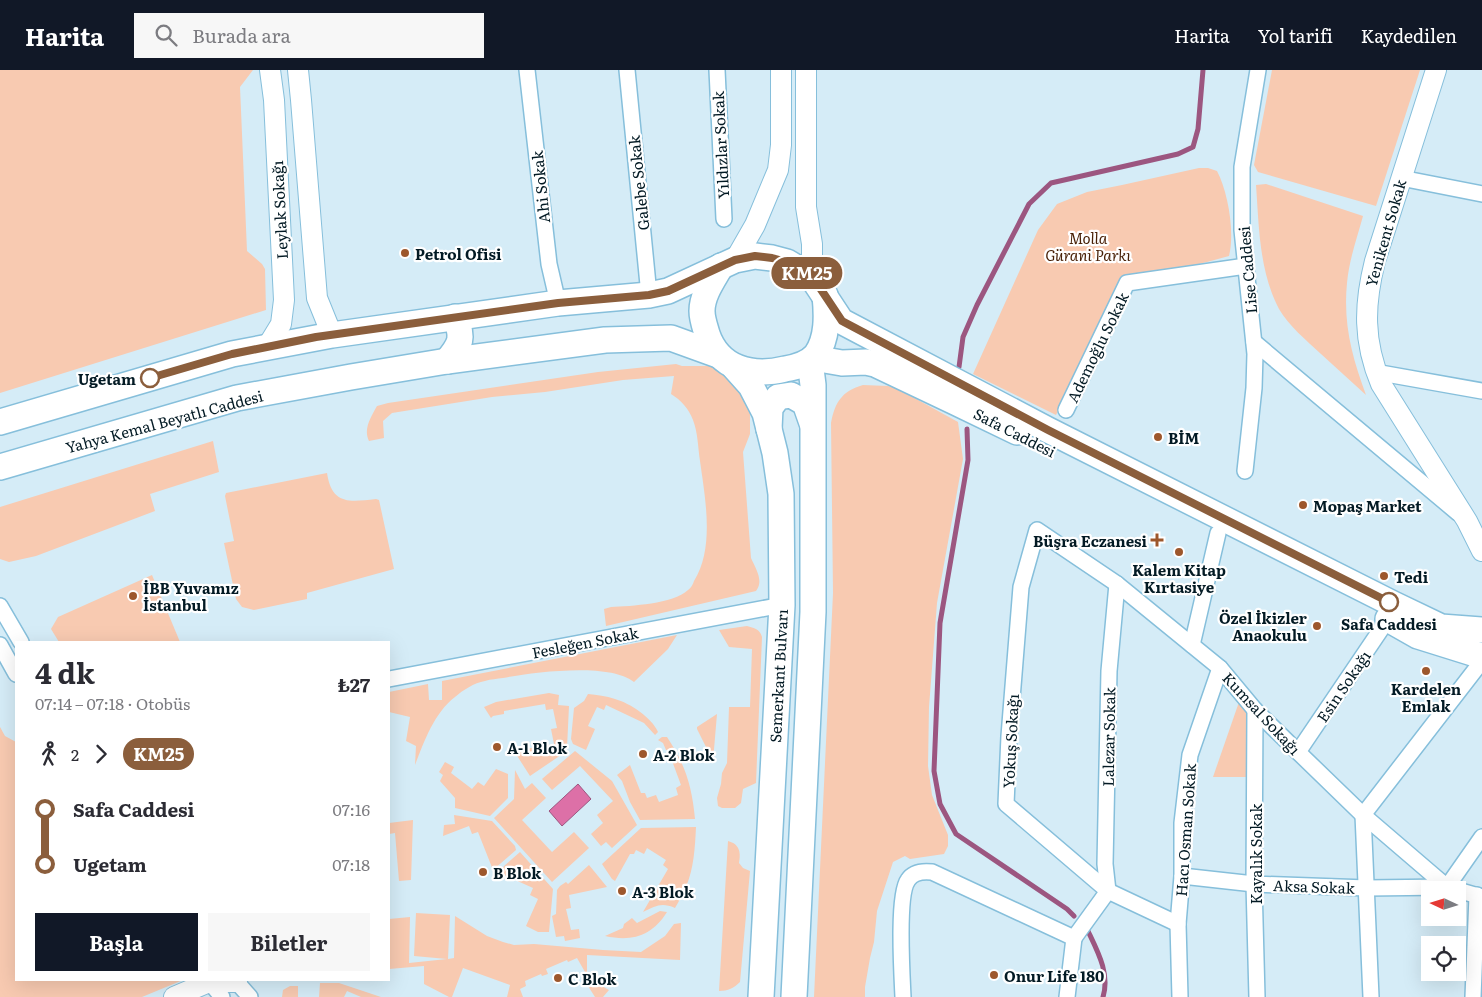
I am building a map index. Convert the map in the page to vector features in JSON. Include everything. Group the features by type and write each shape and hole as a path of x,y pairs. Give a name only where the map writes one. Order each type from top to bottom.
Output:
{"main road":[{"path":"0,422 232,354 332,335 455,317 558,303 649,295 668,291 728,263 755,256 787,262 818,286 826,325 817,353 811,359 797,366 768,372 751,371 726,360 710,342 702,311 708,286 728,263"},
{"name":"Safa Caddesi","path":"818,286 842,321 1056,434 1441,627 1482,630"},
{"path":"448,361 461,341 460,330 455,317"},
{"name":"Yahya Kemal Beyatlı Caddesi","path":"0,467 237,398 448,361 605,340 671,338 726,360"},
{"name":"Safa Caddesi","path":"811,359 842,363 875,364 1218,533 1418,636 1482,655"},
{"name":"Semerkant Bulvarı","path":"794,997 812,620 813,385 811,359"},
{"name":"Semerkant Bulvarı","path":"726,360 751,386 765,413 775,453 781,494 782,604 761,997"},
{"path":"813,425 817,397 835,376 858,363"},
{"path":"769,430 770,408 778,397 791,395 805,403 813,425"},
{"path":"1482,639 1482,655"}],"street":[{"name":"Leylak Sokağı","path":"267,347 281,324 284,300 274,100 270,70"},
{"name":"Leylak Sokağı","path":"298,70 317,298 332,335"},
{"name":"Ahi Sokak","path":"527,70 549,264 558,303"},
{"name":"Galebe Sokak","path":"627,70 649,295"},
{"name":"Yıldızlar Sokak","path":"717,70 724,219"},
{"path":"728,263 755,225 778,170 781,145 781,70"},
{"path":"806,70 806,207 818,286"},
{"name":"Lise Caddesi","path":"1245,471 1254,388 1255,354 1242,230 1242,167 1258,70"},
{"name":"Yenikent Sokak","path":"1436,70 1375,261 1368,290 1367,322 1369,347 1380,384 1467,521 1482,551"},
{"path":"1401,178 1482,194"},
{"name":"Ademoğlu Sokak","path":"1066,410 1127,283 1246,266"},
{"path":"1254,342 1467,521"},
{"path":"1376,372 1482,391"},
{"name":"Kumsal Sokağı","path":"1037,530 1117,584 1220,668 1255,710 1363,815 1440,881"},
{"name":"Yokuş Sokağı","path":"1037,530 1021,587 1009,736 1006,804 1108,891 1178,924"},
{"path":"1192,645 1218,533"},
{"name":"Lalezar Sokak","path":"1108,891 1105,864 1109,671 1117,584"},
{"name":"Fesleğen Sokak","path":"390,679 782,604"},
{"path":"0,606 20,641"},
{"name":"Esin Sokağı","path":"1298,752 1388,619"},
{"path":"0,645 15,672"},
{"path":"1371,997 1363,815 1482,661"},
{"name":"Hacı Osman Sokak","path":"1180,997 1178,924 1182,876 1182,823 1190,755 1220,668"},
{"name":"Kayalık Sokak","path":"1255,710 1254,884 1257,997"},
{"path":"1451,881 1482,837"},
{"path":"903,997 902,899 908,879 915,873 932,872 1074,938"},
{"name":"Aksa Sokak","path":"1182,876 1254,884 1367,888 1421,887"},
{"path":"1067,997 1074,938 1108,891"},
{"name":"Kumsal Sokağı","path":"1466,892 1480,896"},
{"path":"1473,997 1480,896"},
{"path":"174,997 209,981 234,991"}],"green space":[{"path":"0,70 253,70 240,87 247,251 265,269 266,310 0,393"},
{"path":"1272,70 1420,70 1376,206 1258,172 1254,165"},
{"name":"Molla Gürani Parkı","path":"1199,168 1217,171 1221,180 1231,224 1229,256 1143,277 1099,327 1056,415 973,374 1038,230 1057,204 1087,192"},
{"path":"1266,184 1363,216 1348,274 1346,312 1353,354 1366,395 1298,333 1279,309 1267,279 1259,232 1256,185"},
{"path":"676,364 682,366 721,366 738,384 750,411 750,434 743,452 751,558 759,579 756,591 606,626 604,609 662,601 681,595 690,588 700,568 704,553 707,522 697,435 689,412 671,394 674,376 623,380 545,392 492,397 392,413 383,421 384,438 369,441 367,437 368,423 372,414 377,406 388,403 598,372"},
{"path":"863,385 888,386 898,389 958,422 963,459 937,603 929,707 928,766 932,795 948,835 948,846 944,854 910,859 905,856 893,862 877,911 865,997 814,997 833,593 831,423 837,403 841,398 856,387"},
{"path":"213,441 219,472 150,494 155,511 36,556 9,562 0,559 0,507"},
{"path":"327,473 333,491 343,499 350,501 379,500 394,569 307,593 307,599 254,610 242,607 236,599 224,543 234,541 226,493"},
{"name":"İBB Yuvamız İstanbul","path":"152,575 180,641 58,641 51,629 58,617"},
{"path":"747,626 754,628 762,637 756,783 743,789 741,803 735,808 722,808 718,806 717,798 722,773 727,763 729,707 750,707 752,649 729,647 719,630"},
{"path":"677,635 668,649 634,682 623,676 608,672 571,670 516,676 473,685 458,694 435,719 415,765 416,746 406,741 410,717 390,712 390,692 428,684 429,700 442,700 442,681"},
{"path":"549,693 559,695 558,705 569,706 567,748 561,755 530,776 514,751 554,744 551,729 557,728 553,709 546,710 545,704 504,711 504,714 491,718 484,707 496,702"},
{"path":"588,694 608,697 627,704 646,716 658,732 655,735 644,723 606,705 604,710 597,707 588,726 595,729 586,750 573,744 571,739 574,708 584,701"},
{"path":"1239,702 1248,704 1249,777 1213,777"},
{"path":"717,714 713,761 697,727"},
{"path":"0,727 5,736 15,741 15,981 181,981 142,997 0,997"},
{"path":"662,737 667,737 683,766 690,786 695,819 640,820 630,802 622,781 617,775 630,765 641,793 645,793 647,798 656,795 659,802 678,795 676,788 681,785 668,750 658,740"},
{"path":"575,751 612,781 637,825 612,848 606,842 601,846 591,834 603,823 597,815 613,801 580,766 552,790 542,779"},
{"path":"445,762 454,767 451,773 472,789 478,782 484,786 496,769 508,774 508,798 490,816 455,808 455,798 440,781 443,775 439,772"},
{"path":"515,770 525,789 532,783 546,798 522,820 552,852 574,832 589,848 552,882 494,818 514,799"},
{"path":"454,815 492,821 515,846 516,850 493,870 478,832 472,834 469,826 443,836 444,825 455,824"},
{"path":"413,820 411,880 399,881 395,833 390,834 390,823"},
{"path":"696,827 695,850 691,872 686,887 675,908 662,905 643,912 668,869 663,865 666,860 647,848 644,854 636,850 634,854 630,854 615,881 602,864 641,828"},
{"path":"728,841 735,844 740,852 739,863 743,868 750,871 740,982 731,989 719,991"},
{"path":"520,852 553,889 549,932 538,932 526,926 538,899 530,895 533,888 500,873 504,866"},
{"path":"589,865 607,887 569,895 571,908 566,909 571,930 579,929 580,938 565,941 564,936 556,937 552,916 556,914 557,890 566,882 568,884"},
{"path":"660,911 667,912 655,927 648,932 624,938 605,936 623,928 624,924 632,918 637,923"},
{"path":"416,913 450,915 448,959 454,958 455,916 487,936 514,945 534,944 641,952 665,936 674,924 681,923 680,960 587,955 587,978 609,990 603,997 595,997 581,975 585,972 577,958 546,969 548,974 542,976 541,974 525,981 526,986 520,989 523,997 507,997 510,985 463,968 452,997 449,997 424,984 424,966 390,969 390,919 410,917 409,963 447,959 414,956"},
{"path":"320,983 339,983 381,997 361,997 347,991 344,997 319,997"},
{"path":"290,986 298,986 298,997 282,997 283,990"}],"shaded area":[{"path":"578,784 591,799 562,826 549,811"}],"waterway":[{"path":"959,367 963,337 977,305 1029,204 1051,183 1178,154 1193,147 1198,129 1203,70"},
{"path":"967,429 968,460 940,623 934,771 940,804 956,834 1067,909 1074,916"},
{"path":"1088,931 1102,963 1105,980 1103,997"}],"bus line":[{"name":"KM25","path":"150,378 232,354 316,337 558,303 649,295 668,291 735,260 755,256 772,258 787,262 812,276 842,321 1048,430 1389,602"}],"place":[{"name":"Petrol Ofisi","path":"405,253"},
{"name":"Ugetam","path":"150,378"},
{"name":"BİM","path":"1158,437"},
{"name":"Mopaş Market","path":"1303,505"},
{"name":"Büşra Eczanesi","path":"1157,540"},
{"name":"Kalem Kitap Kırtasiye","path":"1179,552"},
{"name":"Tedi","path":"1384,576"},
{"name":"İBB Yuvamız İstanbul","path":"133,596"},
{"name":"Safa Caddesi","path":"1389,602"},
{"name":"Özel İkizler Anaokulu","path":"1317,626"},
{"name":"Kardelen Emlak","path":"1426,671"},
{"name":"A-1 Blok","path":"497,747"},
{"name":"A-2 Blok","path":"643,754"},
{"name":"B Blok","path":"483,872"},
{"name":"A-3 Blok","path":"622,891"},
{"name":"Onur Life 180","path":"994,975"},
{"name":"C Blok","path":"558,978"}]}
